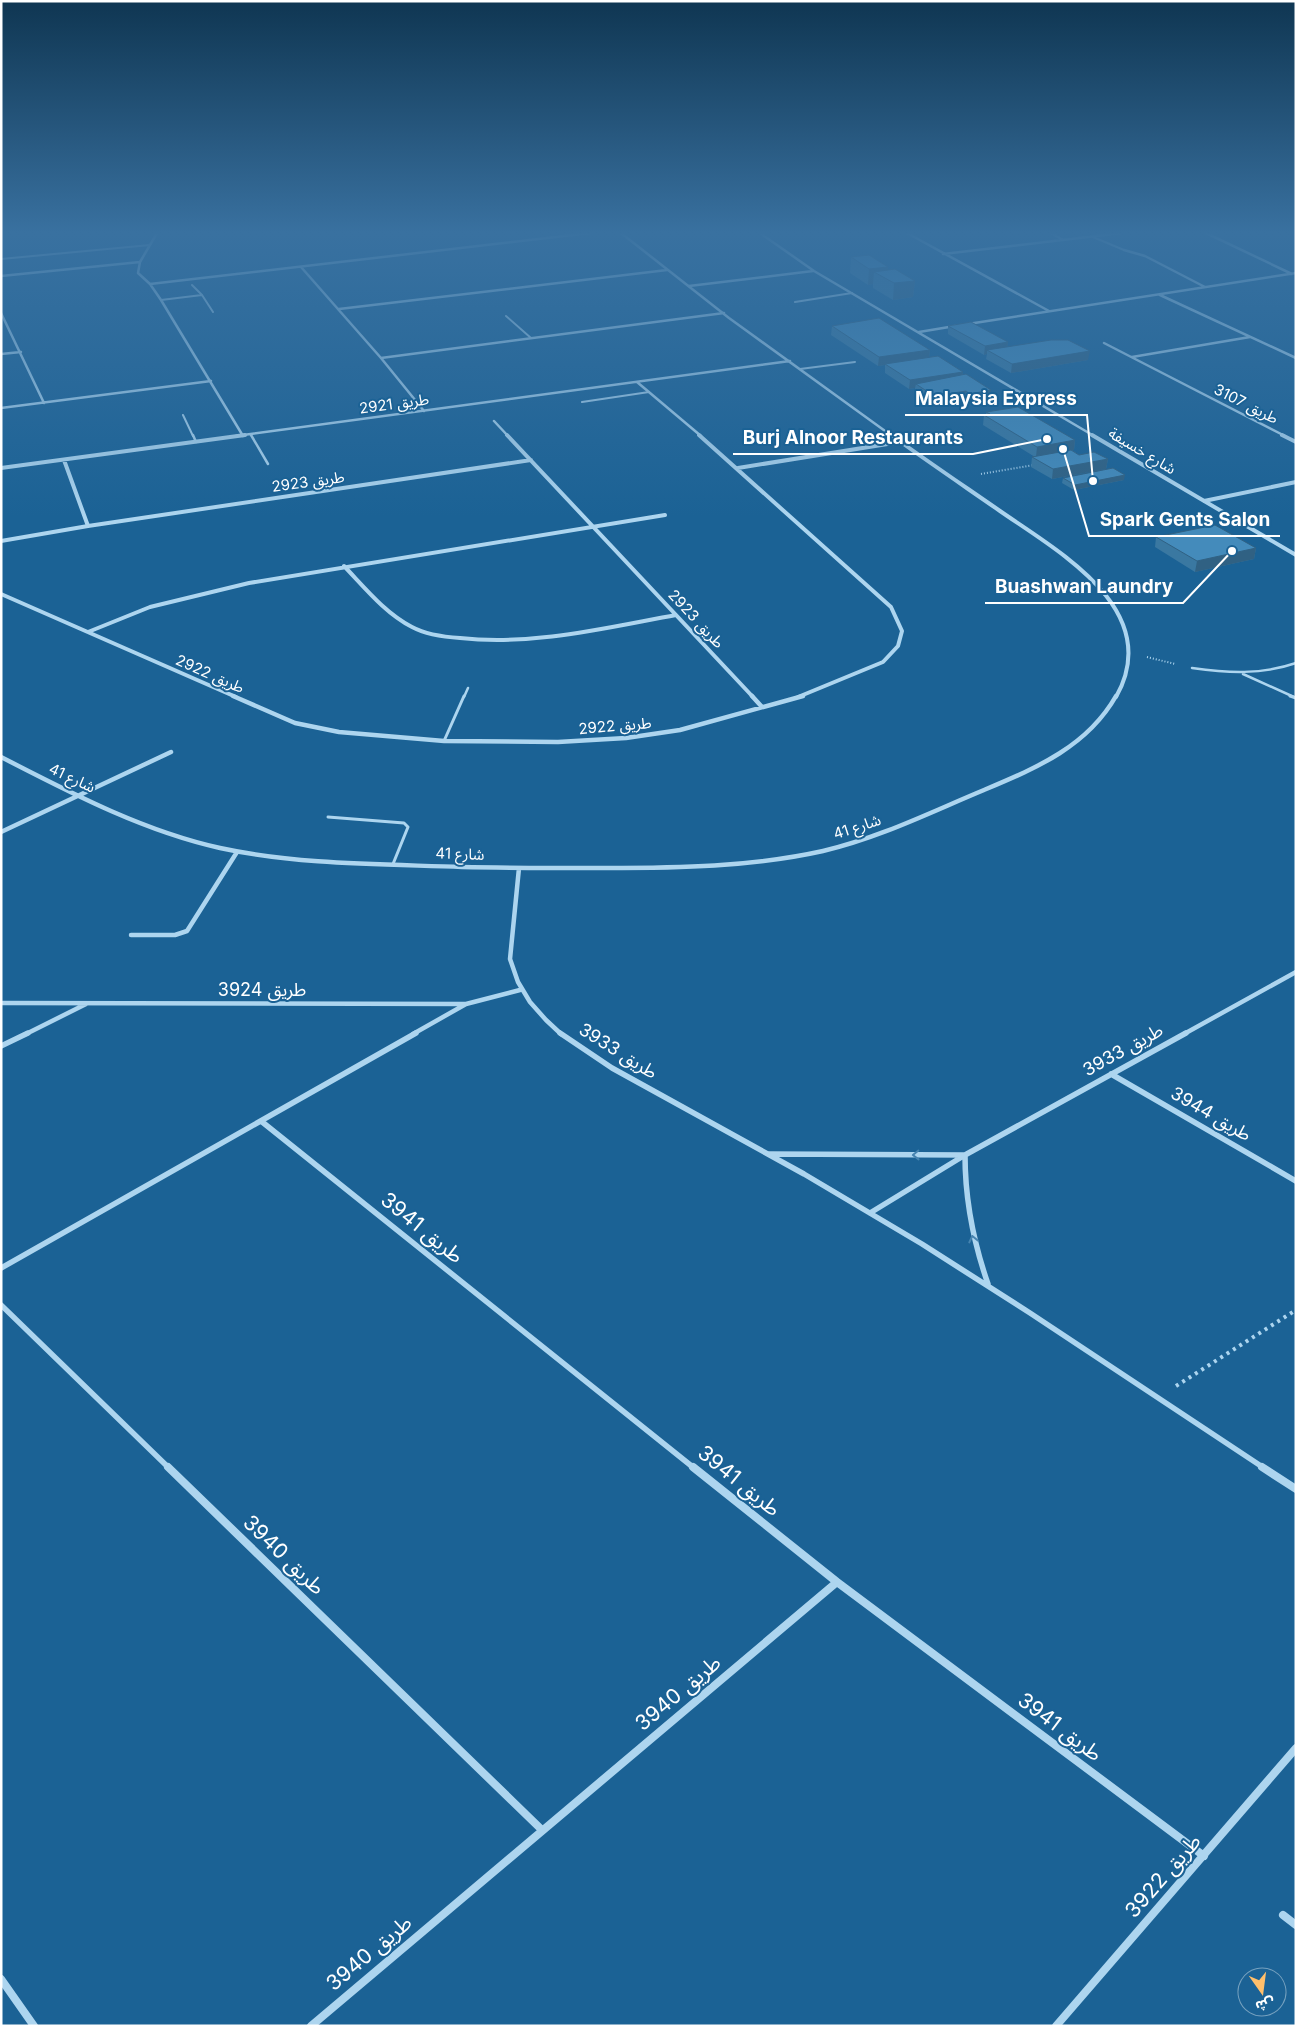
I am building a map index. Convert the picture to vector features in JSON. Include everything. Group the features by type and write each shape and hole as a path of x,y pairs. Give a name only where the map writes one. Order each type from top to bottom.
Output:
{"street":[{"path":"9,328 44,403"},
{"path":"178,328 243,436"},
{"path":"355,328 424,411"},
{"path":"382,358 612,328"},
{"name":"شارع 41","path":"1,757 78,795 171,833 237,852 296,860 393,864 519,868 648,868 741,864 784,858 865,840 1033,770 1068,748 1096,726 1114,702 1126,677 1129,653 1126,632 1118,611 1104,592 1087,573 1066,556 900,442 744,328"},
{"name":"شارع خسيفة","path":"910,328 1296,555"},
{"path":"918,332 946,328"},
{"path":"1231,328 1296,358"},
{"path":"1132,357 1251,337"},
{"name":"طريق 3107","path":"1104,343 1296,442"},
{"path":"1,354 21,352"},
{"name":"طريق 2921","path":"1,468 790,362"},
{"path":"1,408 211,381"},
{"name":"طريق 2922","path":"1,594 295,724 339,732 444,741 558,742 626,738 680,730 810,694 883,662 898,646 902,631 891,607 738,468 637,382"},
{"name":"طريق 2923","path":"494,421 762,707"},
{"path":"738,468 900,442"},
{"path":"64,460 88,526"},
{"name":"طريق 2923","path":"1,541 88,526 531,460"},
{"path":"1204,501 1296,482"},
{"path":"88,632 150,608 198,595 344,566 665,515"},
{"path":"344,566 390,614 414,628 442,637 489,640 536,639 676,615"},
{"path":"1,832 171,752"},
{"path":"131,935 175,935 187,931 237,852"},
{"name":"طريق 3933","path":"519,868 510,959 513,974 520,990 532,1006 561,1034 598,1060 768,1154 988,1285 1296,1490"},
{"name":"طريق 3933","path":"870,1213 965,1155 1296,972"},
{"name":"طريق 3924","path":"1,1003 466,1004 520,990"},
{"path":"1,1046 87,1004"},
{"path":"1,1268 466,1004"},
{"name":"طريق 3944","path":"1111,1074 1296,1181"},
{"name":"طريق 3941","path":"261,1121 837,1582 1204,1856"},
{"name":"طريق 3933","path":"768,1154 866,1156 965,1155"},
{"path":"965,1155 964,1185 968,1217 976,1250 988,1285"},
{"name":"طريق 3940","path":"1,1305 542,1830"},
{"name":"طريق 3940","path":"311,2026 837,1582"},
{"name":"طريق 3922","path":"1056,2026 1296,1748"},
{"path":"1283,1915 1296,1925"},
{"path":"1,1979 34,2026"}],"lane":[{"path":"519,328 531,338"},
{"path":"800,369 855,362"},
{"path":"582,402 649,392"},
{"path":"182,415 196,442"},
{"path":"252,435 268,464"},
{"path":"1192,668 1241,672 1270,670 1296,663"},
{"path":"1241,672 1279,692 1296,698"},
{"path":"444,741 468,688"},
{"path":"328,817 404,823 408,826 393,864"}],"path":[{"path":"953,479 1041,464"},
{"path":"1129,653 1192,668"},
{"path":"1158,1398 1296,1310"}],"building":[{"path":"834,328 894,328 930,350 879,357"},
{"path":"951,328 981,328 1008,342 985,346"},
{"path":"1051,340 1068,340 1090,351 1012,364 987,350"},
{"path":"938,356 963,372 910,380 885,364"},
{"path":"966,374 991,390 970,394 966,391 934,396 916,384"},
{"path":"1018,407 1075,440 1037,447 984,415 990,414 986,412"},
{"path":"1071,450 1079,455 1094,452 1108,459 1053,469 1032,457"},
{"path":"1113,468 1125,475 1075,485 1063,478"},
{"path":"1215,525 1256,548 1197,561 1156,537"}],"place":[{"name":"Burj Alnoor Restaurants","path":"1047,439"},
{"name":"Spark Gents Salon","path":"1063,449"},
{"name":"Malaysia Express","path":"1093,481"},
{"name":"Buashwan Laundry","path":"1232,551"}]}
